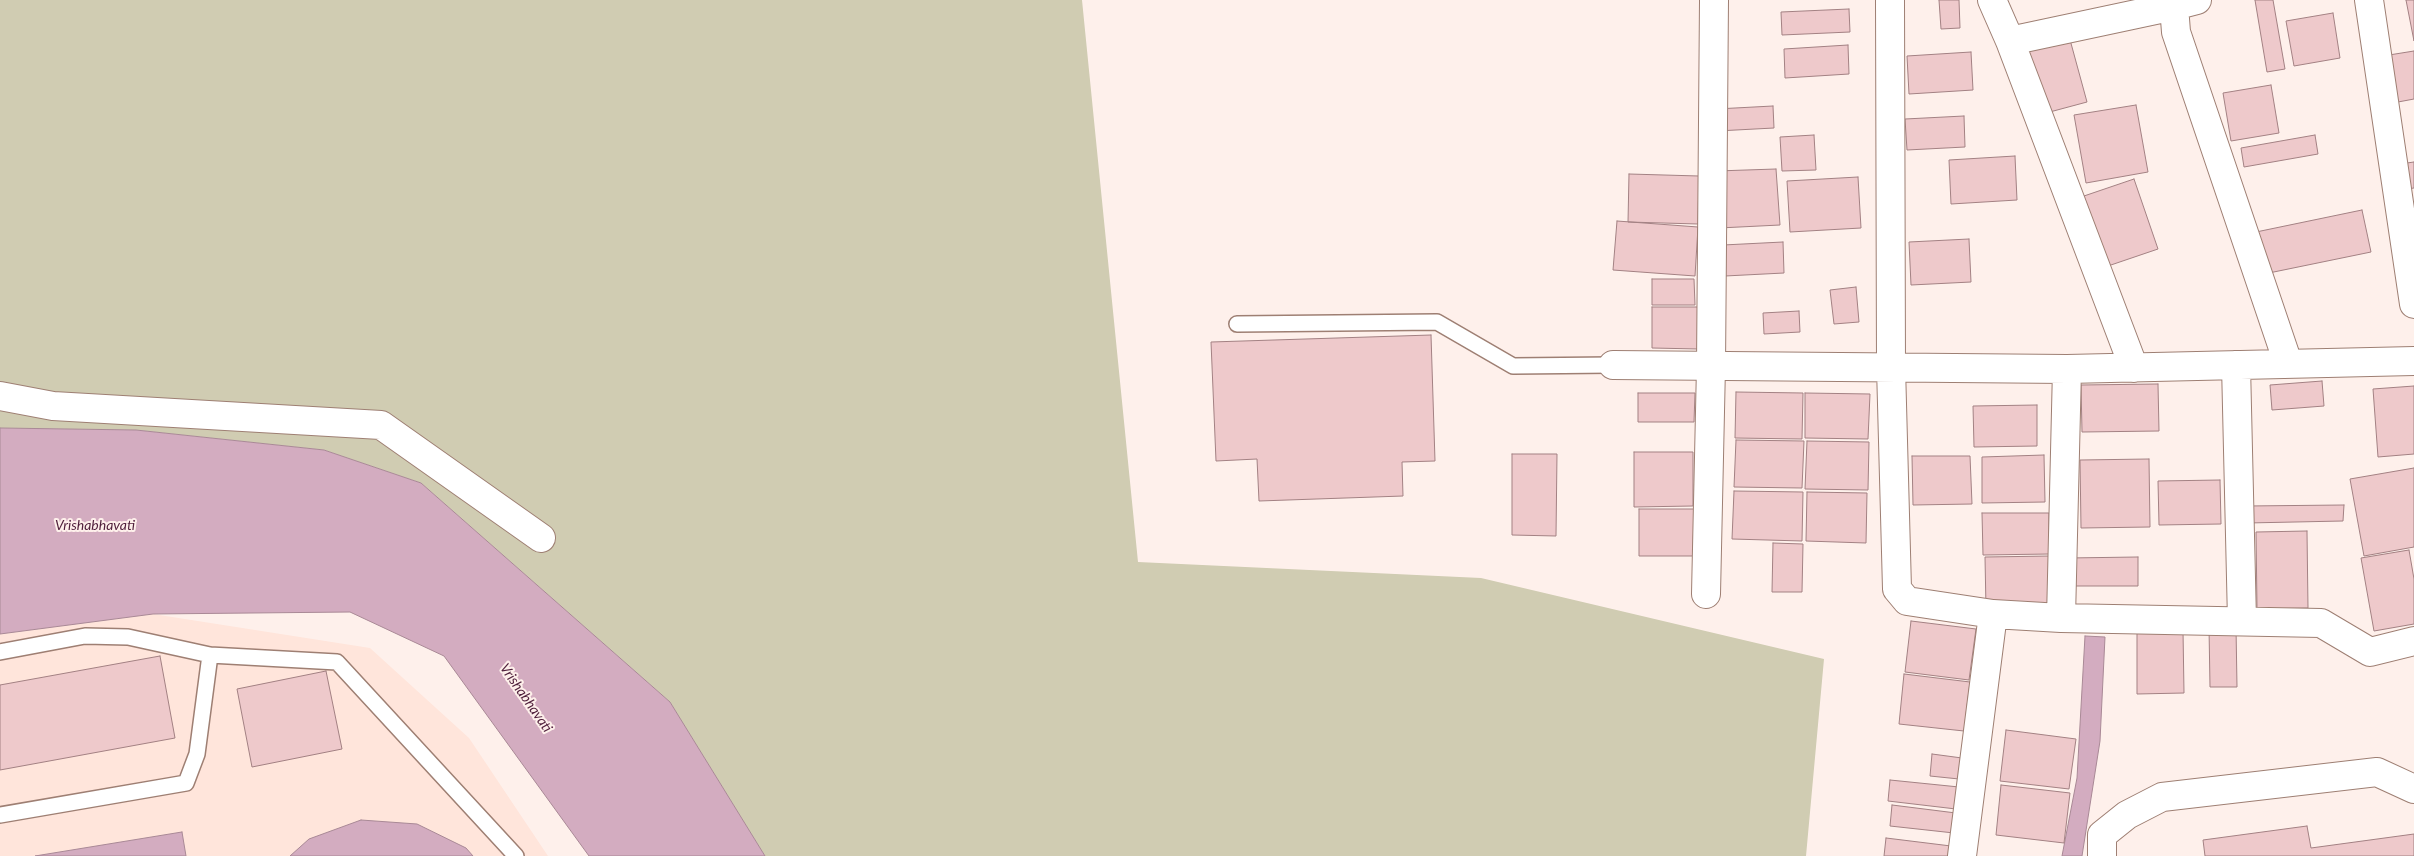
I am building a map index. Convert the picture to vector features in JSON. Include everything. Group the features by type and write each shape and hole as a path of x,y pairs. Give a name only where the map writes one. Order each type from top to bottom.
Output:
{"street":[{"path":"1706,594 1711,366 1714,0"},
{"path":"1890,0 1891,367 1898,589 1908,601 1993,614 2061,618 2320,623 2370,652 2414,641"},
{"path":"1992,0 2010,41 2134,368"},
{"path":"2369,0 2414,304"},
{"path":"2010,41 2181,2 2176,32 2288,362"},
{"path":"1613,365 2067,369 2288,362 2414,361"},
{"path":"2236,364 2242,621"},
{"path":"2061,618 2067,369"},
{"path":"0,396 53,406 381,425 541,538"},
{"path":"1962,856 1993,614"},
{"path":"2102,856 2102,835 2127,815 2162,798 2377,772 2414,789"}],"lane":[{"path":"1237,324 1437,322 1513,366 1613,365"},
{"path":"0,652 85,636 128,637 210,655 337,662 516,856"},
{"path":"0,815 186,783 197,754 210,655"}],"shaded area":[{"path":"0,0 1082,0 1138,562 1481,578 1824,659 1806,856 765,856 670,702 421,483 324,450 136,430 0,428"},
{"path":"153,614 370,648 469,738 548,856 0,856 0,634"}],"water":[{"name":"Vrishabhavati","path":"0,428 136,430 324,450 421,483 670,702 765,856 589,856 444,656 350,612 153,614 0,634"},
{"path":"2085,636 2105,637 2100,741 2082,856 2062,856 2077,778"},
{"path":"361,820 417,824 466,848 473,856 290,856 309,839"},
{"path":"182,832 186,856 35,856"}],"building":[{"path":"1939,0 1959,0 1960,28 1941,29"},
{"path":"2255,0 2273,0 2285,69 2267,72"},
{"path":"2406,0 2414,0 2414,41"},
{"path":"1849,9 1850,32 1782,35 1781,12"},
{"path":"2333,13 2340,58 2294,66 2286,21"},
{"path":"2069,36 2087,102 2046,113 2028,47"},
{"path":"1848,45 1849,74 1785,78 1784,49"},
{"path":"2414,51 2414,99 2398,102 2389,55"},
{"path":"1971,52 1973,90 1909,94 1907,56"},
{"path":"2271,85 2279,133 2231,141 2223,93"},
{"path":"2136,105 2148,172 2086,183 2074,115"},
{"path":"1773,106 1774,128 1717,131 1716,109"},
{"path":"1964,116 1965,147 1907,150 1905,119"},
{"path":"1814,135 1816,170 1782,171 1780,137"},
{"path":"2315,135 2318,154 2244,167 2241,148"},
{"path":"2015,156 2017,200 1951,204 1949,160"},
{"path":"2414,162 2414,188 2407,189 2407,163"},
{"path":"1776,169 1780,225 1719,228 1716,171"},
{"path":"1629,174 1699,176 1698,224 1628,222"},
{"path":"1858,177 1861,228 1790,232 1787,181"},
{"path":"2134,179 2158,249 2105,267 2081,197"},
{"path":"2362,210 2371,252 2264,274 2256,232"},
{"path":"1617,221 1698,227 1695,276 1613,270"},
{"path":"1969,239 1971,282 1911,285 1909,242"},
{"path":"1783,242 1784,273 1725,276 1723,245"},
{"path":"1652,279 1694,279 1695,305 1652,305"},
{"path":"1856,287 1859,322 1834,324 1830,290"},
{"path":"1652,307 1699,307 1699,349 1652,348"},
{"path":"1799,311 1800,332 1764,334 1763,313"},
{"path":"1431,335 1435,461 1402,462 1403,496 1259,501 1257,459 1216,461 1211,342"},
{"path":"2322,381 2324,406 2272,410 2270,385"},
{"path":"2158,384 2159,431 2082,432 2081,385"},
{"path":"2414,386 2414,454 2378,457 2373,389"},
{"path":"1736,392 1803,393 1802,439 1735,438"},
{"path":"1638,393 1695,393 1694,422 1638,422"},
{"path":"1805,393 1870,394 1868,439 1805,438"},
{"path":"2037,405 2037,446 1974,447 1973,406"},
{"path":"1736,440 1804,441 1802,488 1734,487"},
{"path":"1807,441 1869,442 1868,490 1805,489"},
{"path":"1634,452 1693,452 1693,506 1634,507"},
{"path":"1512,454 1557,454 1556,536 1512,535"},
{"path":"2044,455 2045,502 1982,503 1982,457"},
{"path":"1912,456 1970,456 1972,504 1913,505"},
{"path":"2149,459 2150,527 2081,528 2080,460"},
{"path":"2414,468 2414,547 2364,556 2350,479"},
{"path":"2220,480 2221,524 2159,525 2158,481"},
{"path":"1734,491 1803,492 1802,541 1732,539"},
{"path":"1807,492 1867,493 1866,543 1806,541"},
{"path":"2344,505 2343,521 2247,523 2246,506"},
{"path":"1639,509 1694,509 1693,556 1639,556"},
{"path":"1982,513 2049,513 2049,554 1983,555"},
{"path":"2307,531 2308,608 2257,609 2256,532"},
{"path":"1773,543 1803,544 1802,592 1772,592"},
{"path":"2409,550 2414,579 2414,624 2374,631 2361,558"},
{"path":"2051,556 2051,608 1986,609 1985,557"},
{"path":"2138,557 2138,586 2068,586 2067,558"},
{"path":"1911,621 1976,629 1969,680 1905,672"},
{"path":"2209,627 2236,627 2237,687 2210,687"},
{"path":"2183,630 2184,693 2137,694 2137,631"},
{"path":"160,656 175,738 0,770 0,685"},
{"path":"326,671 342,749 252,767 237,689"},
{"path":"1904,674 1970,682 1964,731 1899,724"},
{"path":"2006,730 2076,739 2069,789 2000,781"},
{"path":"1932,754 1962,758 1959,779 1930,776"},
{"path":"1890,780 1959,787 1956,809 1888,801"},
{"path":"2001,785 2070,793 2064,843 1996,835"},
{"path":"1892,805 1956,813 1954,833 1890,826"},
{"path":"2307,826 2311,848 2414,834 2414,856 2205,856 2203,840"},
{"path":"1886,838 1951,846 1950,856 1884,856"}]}
